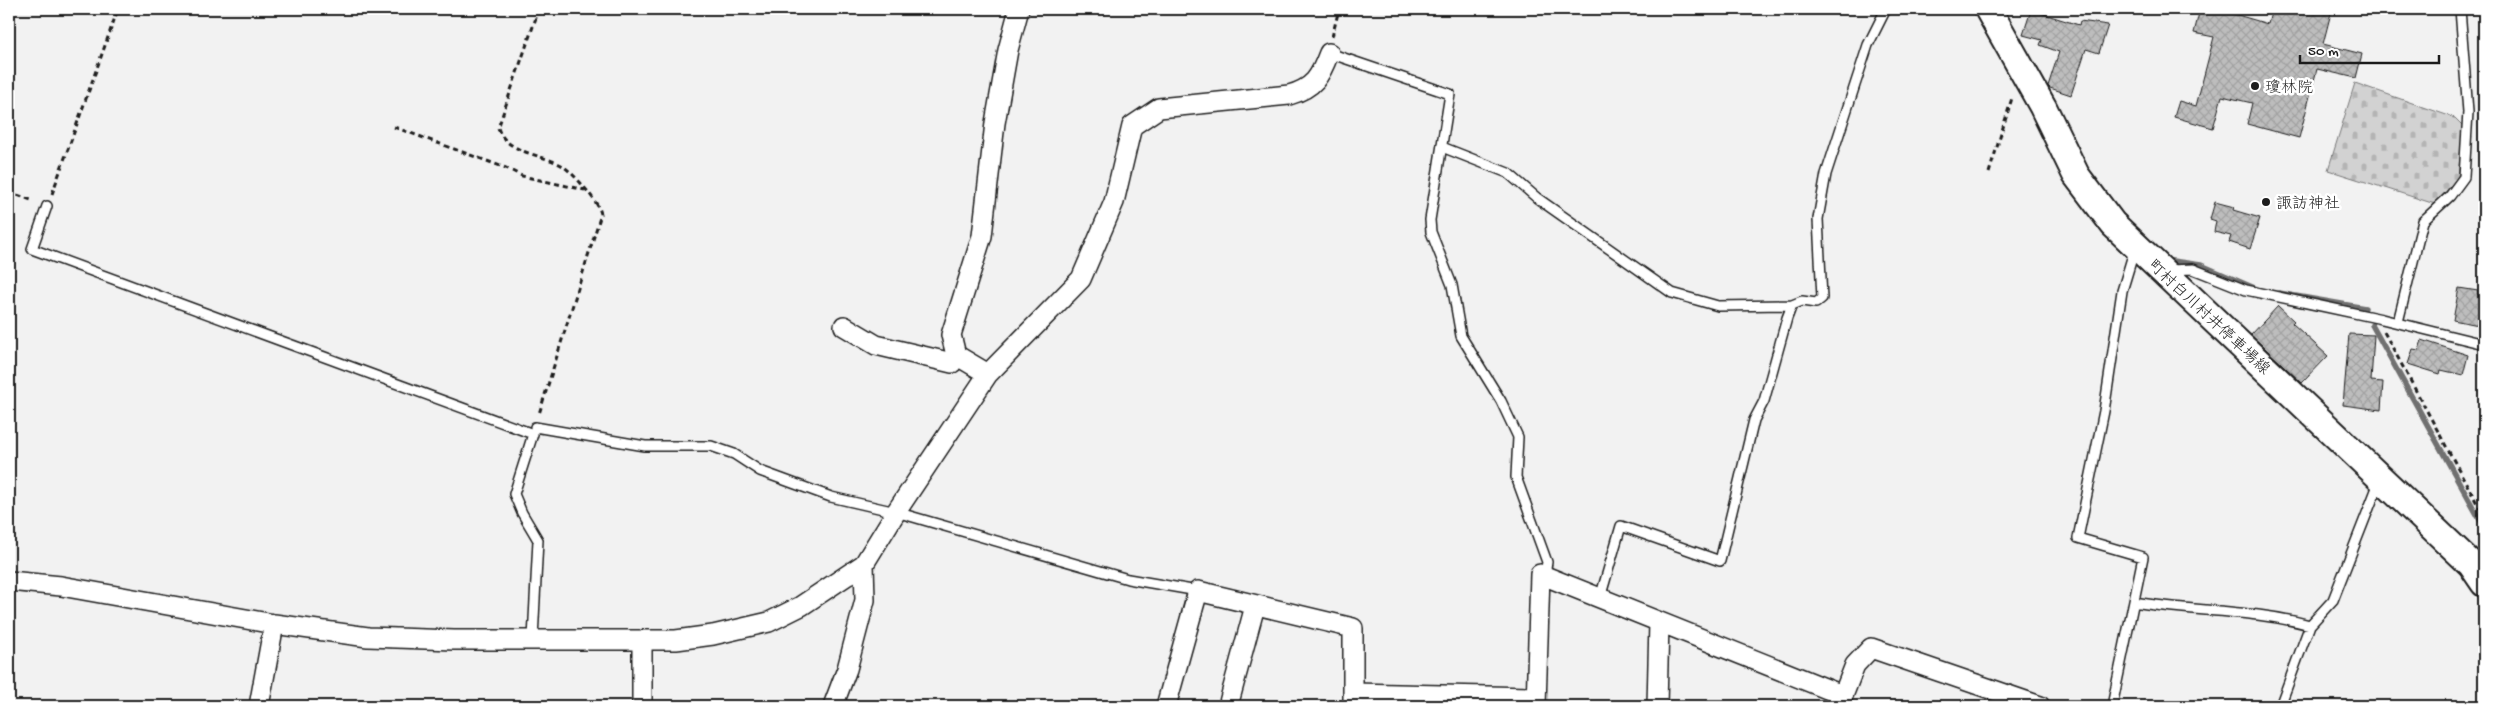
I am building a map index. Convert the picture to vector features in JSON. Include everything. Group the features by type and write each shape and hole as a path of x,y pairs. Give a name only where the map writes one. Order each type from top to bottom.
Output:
{"main road":[{"name":"町村白川村井停車場線","path":"1988,9 2043,107 2076,175 2113,224 2471,564 2484,583"}],"street":[{"path":"844,326 876,345 952,363 956,355 951,335 982,236 996,123 1008,50 1020,9"},
{"path":"9,581 61,586 274,624 368,637 454,640 676,640 713,635 769,622 801,606 864,564 896,512 988,374 1081,279 1114,202 1132,126 1159,108 1289,95 1306,90 1321,73 1329,53"},
{"path":"956,355 988,374"},
{"path":"833,706 847,669 865,600 864,564"},
{"path":"1166,706 1198,591 1353,628 1353,700 1536,702 1540,574 1659,622 1841,701 1855,665 1871,648 2040,706"},
{"path":"1228,706 1255,606"},
{"path":"1657,706 1659,622"},
{"path":"259,706 274,624"},
{"path":"642,640 642,706"}],"lane":[{"path":"1442,148 1508,173 1538,198 1672,293 1718,306 1816,303 1822,298 1818,219 1826,174 1868,46 1886,9"},
{"path":"2398,322 2423,221 2450,196 2464,177 2468,112 2460,9"},
{"path":"1329,53 1450,94 1430,220 1431,232 1452,285 1461,336 1501,400 1518,437 1516,477 1547,562 1545,575"},
{"path":"47,206 32,249 533,434 514,494 522,513 538,540 532,639"},
{"path":"2112,706 2143,557 2078,538 2104,411 2122,291 2136,246"},
{"path":"2161,270 2193,269 2246,290 2398,322 2484,344"},
{"path":"1600,598 1621,526 1720,561 1754,420 1764,401 1792,305"},
{"path":"535,427 645,446 711,446 734,454 760,471 832,498 896,512 1128,579 1198,591"},
{"path":"2280,706 2310,625 2333,600 2381,477"},
{"path":"2134,602 2260,614 2310,625"}],"path":[{"path":"9,192 47,206 118,9"},
{"path":"535,427 601,214 600,208 563,166 525,152 505,140 498,128 539,9"},
{"path":"1329,53 1339,9"},
{"path":"1989,173 2016,87 2026,76"},
{"path":"394,127 522,176 586,191"},
{"path":"2382,319 2384,334 2484,516"}],"green space":[{"path":"2355,83 2455,118 2463,126 2458,177 2435,204 2328,170"}],"building":[{"path":"2200,9 2217,9 2268,24 2272,9 2332,9 2323,44 2362,54 2356,78 2317,69 2299,138 2247,124 2252,103 2222,96 2213,128 2174,117 2179,101 2196,106 2214,37 2194,33"},
{"path":"2031,10 2079,25 2080,21 2108,25 2099,53 2086,49 2071,95 2048,86 2059,52 2040,45 2042,40 2023,35"},
{"path":"2215,202 2234,207 2233,210 2260,218 2250,249 2229,242 2231,236 2214,232 2216,221 2210,219"},
{"path":"2459,288 2478,291 2478,295 2484,297 2484,326 2453,320"},
{"path":"2278,306 2294,321 2292,323 2328,356 2302,383 2251,335"},
{"path":"2349,334 2374,335 2371,381 2383,382 2381,410 2343,405"},
{"path":"2422,340 2468,355 2463,375 2441,370 2440,374 2408,364 2413,349 2419,350"}],"waterway":[{"path":"2165,260 2201,265 2257,289"},
{"path":"2279,293 2365,308"},
{"path":"2372,325 2484,527"}],"place":[{"name":"瓊林院","path":"2255,86"},
{"name":"諏訪神社","path":"2266,202"}]}
